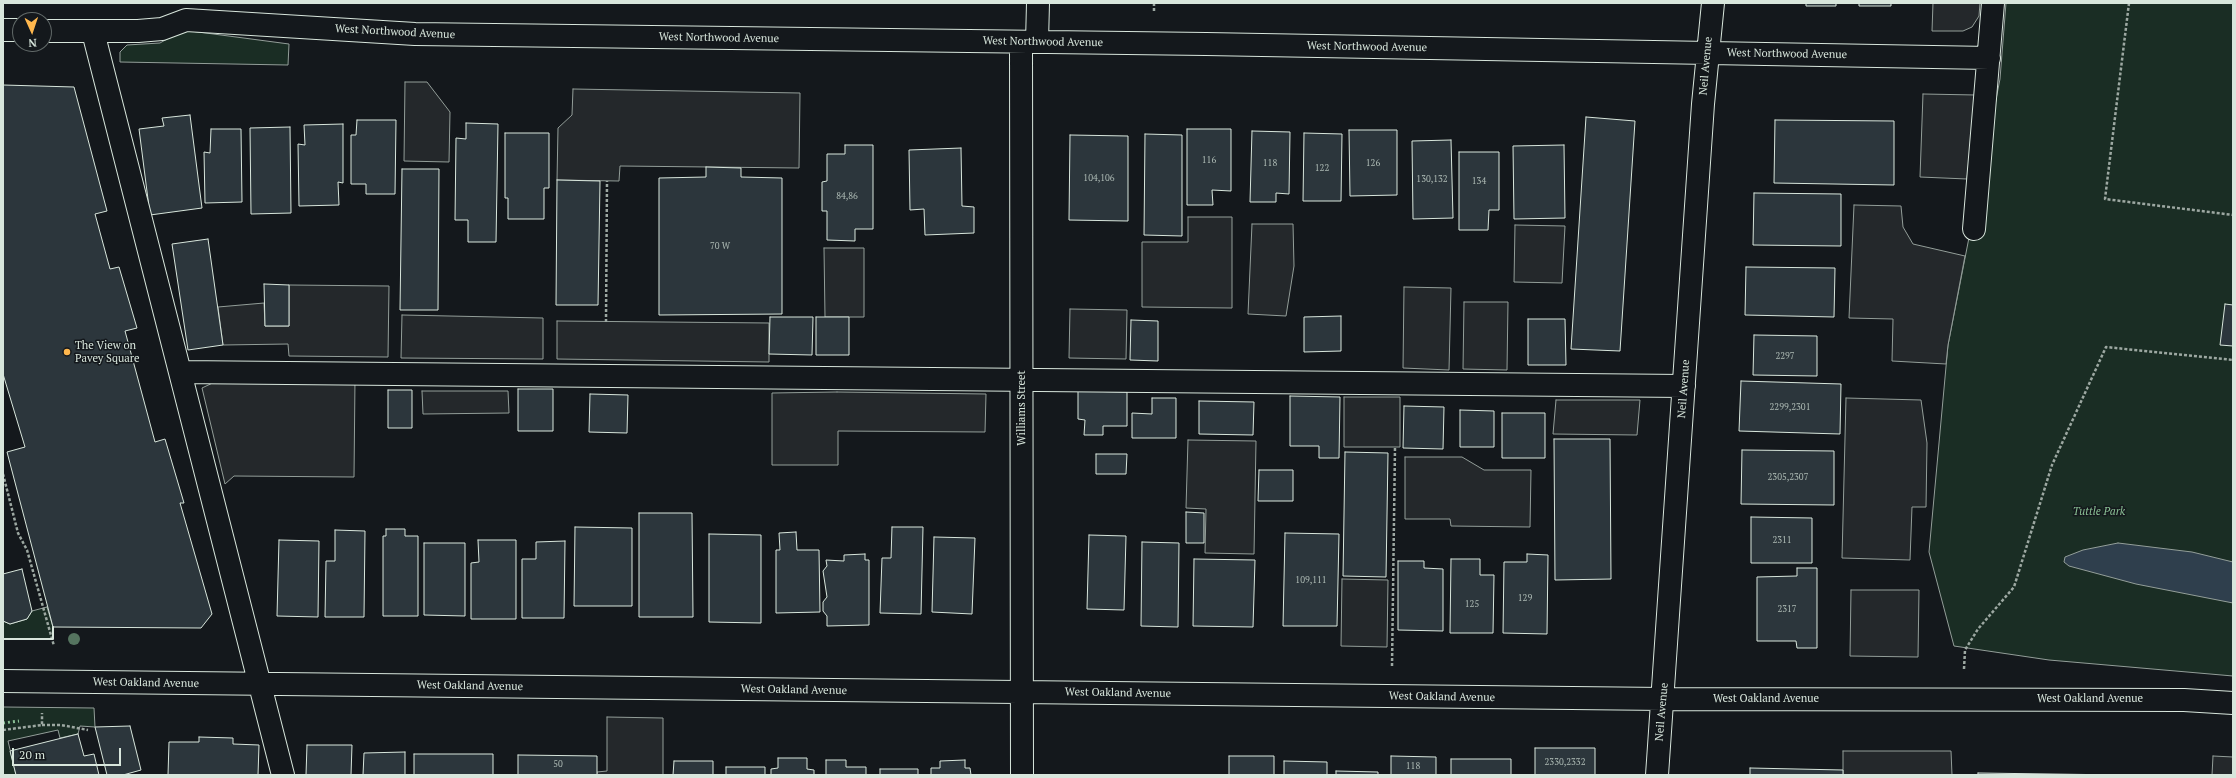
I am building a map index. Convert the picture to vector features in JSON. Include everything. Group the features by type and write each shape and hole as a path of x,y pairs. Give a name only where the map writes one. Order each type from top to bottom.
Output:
{"street":[{"name":"Williams Street","path":"1022,775 1022,380 1029,42 1038,3"},
{"name":"Neil Avenue","path":"1658,775 1707,52 1713,3"},
{"path":"1974,229 1993,3"},
{"name":"West Northwood Avenue","path":"52,31 93,32 162,29 186,20 415,34 1707,52 1989,58"},
{"path":"93,32 284,775"},
{"path":"180,372 1684,386"},
{"name":"West Oakland Avenue","path":"3,682 1664,699 2184,700 2233,703"}],"path":[{"path":"1154,3 1154,11"},
{"path":"2129,3 2105,199 2233,215"},
{"path":"606,322 607,181"},
{"path":"1964,672 1965,650 1968,644 1978,629 2014,587 2052,465 2106,347 2233,360"},
{"path":"1392,673 1395,447"},
{"path":"3,474 18,533 27,550 54,646"},
{"path":"42,710 42,725"},
{"path":"3,730 42,725 61,725 88,730"}],"green space":[{"name":"Tuttle Park","path":"2006,3 2233,3 2233,676 2049,660 1954,646 1929,552 1948,345 2000,79"},
{"path":"183,30 289,44 288,65 120,62 120,52 127,45 160,43"},
{"path":"47,607 53,627 53,639 3,639 3,621 10,624 27,619 32,611"},
{"path":"3,707 94,708 95,727 80,726 78,734 60,738 58,730 8,741 16,775 3,775"}],"shaded area":[{"path":"1933,3 1980,3 1979,16 1972,27 1963,31 1932,31"},
{"path":"405,82 427,82 450,112 449,162 404,161"},
{"path":"573,89 800,93 799,168 620,166 619,181 557,180 558,128 572,115"},
{"path":"1923,94 1976,95 1967,179 1920,177"},
{"path":"1854,205 1901,206 1903,227 1913,244 1965,256 1948,345 1946,364 1892,361 1893,319 1849,318"},
{"path":"1188,217 1232,217 1232,308 1142,307 1142,242 1188,242"},
{"path":"1252,224 1293,224 1294,266 1286,316 1248,314"},
{"path":"1515,225 1565,226 1562,283 1514,282"},
{"path":"824,248 864,248 864,317 825,317"},
{"path":"289,285 389,286 388,357 289,356 288,344 223,345 218,307 264,303 265,326 289,326"},
{"path":"1404,287 1451,288 1449,370 1403,368"},
{"path":"1464,302 1508,302 1507,370 1463,369"},
{"path":"1070,309 1127,310 1126,359 1069,358"},
{"path":"402,315 543,318 543,359 401,358"},
{"path":"557,321 769,323 769,362 557,359"},
{"path":"221,379 355,379 354,477 234,476 225,484 202,388"},
{"path":"422,391 508,391 509,413 423,414"},
{"path":"837,392 986,394 985,432 838,431 838,465 772,465 772,393"},
{"path":"1344,397 1400,397 1400,447 1344,447"},
{"path":"1846,398 1921,400 1927,443 1926,507 1912,507 1910,560 1842,558"},
{"path":"1556,400 1640,400 1637,435 1553,434"},
{"path":"1188,440 1256,441 1254,554 1205,553 1206,509 1186,508"},
{"path":"1405,457 1462,457 1484,470 1531,470 1530,527 1451,526 1450,519 1405,519"},
{"path":"1342,579 1388,580 1387,647 1341,646"},
{"path":"1851,590 1919,590 1918,657 1850,656"},
{"path":"607,717 663,718 663,775 597,775 597,772 607,771"},
{"path":"1843,751 1951,751 1952,775 1843,775"},
{"path":"2213,756 2233,757 2233,775 2212,775"}],"water":[{"path":"2118,543 2192,552 2233,562 2233,603 2136,584 2069,566 2064,562 2065,557 2083,550"}],"building":[{"path":"1806,3 1836,3 1836,6 1806,6"},
{"path":"1859,3 1891,3 1891,6 1859,6"},
{"name":"The View on Pavey Square","path":"3,85 74,87 107,211 95,214 110,269 119,267 137,328 125,331 155,442 165,439 184,503 180,503 212,614 201,628 53,627 7,452 25,447 3,374"},
{"path":"190,115 202,208 150,215 139,129 164,126 162,118"},
{"path":"1586,117 1635,121 1620,351 1571,349"},
{"path":"357,120 396,120 395,194 366,194 366,184 351,184 351,135 356,135"},
{"path":"1775,120 1894,121 1894,185 1774,183"},
{"path":"466,123 498,124 496,242 468,242 468,220 455,220 456,138 466,139"},
{"path":"343,124 343,183 338,182 339,205 299,206 298,144 305,145 304,125"},
{"path":"290,127 291,213 251,214 250,128"},
{"path":"211,129 241,129 242,202 205,203 204,152 210,153"},
{"path":"1187,129 1231,129 1231,191 1212,190 1213,205 1187,205"},
{"path":"1349,130 1397,130 1397,195 1350,196"},
{"path":"1252,131 1290,132 1289,194 1276,193 1276,202 1250,202"},
{"path":"505,133 549,133 549,188 544,188 544,219 508,219 508,198 505,198"},
{"path":"1304,133 1342,134 1341,201 1303,201"},
{"path":"1145,134 1182,135 1182,236 1144,235"},
{"path":"1070,135 1128,136 1128,221 1069,220"},
{"path":"1451,140 1453,218 1413,219 1412,141"},
{"path":"845,145 873,145 873,229 855,229 855,241 827,240 827,211 822,211 822,182 827,181 827,154 845,154"},
{"path":"1564,145 1565,218 1514,219 1513,146"},
{"path":"961,148 962,206 974,207 974,233 925,235 924,209 910,210 909,150"},
{"path":"1459,152 1499,152 1499,210 1489,210 1488,230 1459,230"},
{"path":"706,167 741,168 741,177 782,178 782,314 659,315 659,178 706,177"},
{"path":"402,169 439,169 438,310 400,310"},
{"path":"557,180 600,181 598,305 556,305"},
{"path":"1754,193 1841,194 1841,246 1753,245"},
{"path":"208,239 223,345 188,350 172,244"},
{"path":"1746,267 1835,268 1834,317 1745,315"},
{"path":"264,284 289,285 289,326 265,326"},
{"path":"2225,304 2233,305 2233,346 2220,345"},
{"path":"1341,316 1341,351 1304,352 1304,317"},
{"path":"770,317 813,317 812,355 769,354"},
{"path":"816,317 849,317 849,355 816,355"},
{"path":"1528,319 1565,319 1566,365 1528,365"},
{"path":"1131,320 1158,321 1158,361 1130,360"},
{"path":"1754,335 1817,336 1817,376 1753,375"},
{"path":"1741,381 1841,384 1840,434 1739,431"},
{"path":"518,389 553,389 553,431 518,431"},
{"path":"388,390 412,390 412,428 388,428"},
{"path":"1078,391 1127,392 1127,426 1103,426 1103,435 1084,435 1085,420 1078,419"},
{"path":"590,394 628,395 627,433 589,432"},
{"path":"1290,396 1340,397 1339,458 1319,458 1319,446 1290,446"},
{"path":"1152,398 1176,398 1176,438 1132,438 1132,413 1152,414"},
{"path":"1199,401 1254,402 1253,435 1199,434"},
{"path":"1404,406 1444,407 1443,449 1403,448"},
{"path":"1460,410 1494,411 1494,447 1460,447"},
{"path":"1502,413 1545,413 1545,458 1502,458"},
{"path":"1554,439 1610,439 1611,579 1555,580"},
{"path":"1742,450 1834,451 1834,505 1741,504"},
{"path":"1345,452 1388,453 1386,577 1343,576"},
{"path":"1096,454 1127,454 1126,474 1096,474"},
{"path":"1259,470 1293,470 1293,501 1258,501"},
{"path":"1186,512 1204,513 1204,543 1186,543"},
{"path":"639,513 692,513 693,617 639,617"},
{"path":"1751,517 1812,518 1812,563 1751,563"},
{"path":"575,527 632,528 632,606 574,606"},
{"path":"892,527 923,527 921,614 880,613 882,558 891,558"},
{"path":"386,529 405,529 405,536 418,536 418,616 383,616 383,536 386,536"},
{"path":"335,530 365,531 364,617 325,617 326,561 335,561"},
{"path":"796,532 797,550 819,550 820,612 776,613 776,550 780,550 779,533"},
{"path":"1285,533 1339,534 1337,626 1283,626"},
{"path":"709,534 761,535 761,623 709,622"},
{"path":"1089,535 1126,536 1124,610 1087,609"},
{"path":"934,537 975,538 972,614 932,612"},
{"path":"279,540 319,541 318,617 277,616"},
{"path":"478,540 516,540 516,619 471,619 471,563 479,562"},
{"path":"565,541 564,618 522,618 522,559 536,559 536,542"},
{"path":"1142,542 1179,543 1178,627 1141,626"},
{"path":"424,543 465,543 465,616 424,615"},
{"path":"865,554 865,560 869,560 869,625 827,626 827,616 823,611 823,602 827,597 823,571 827,566 826,560 844,561 844,555"},
{"path":"1527,554 1548,555 1547,634 1503,633 1504,562 1527,562"},
{"path":"1194,559 1255,560 1253,627 1193,626"},
{"path":"1451,559 1480,559 1480,575 1494,575 1493,633 1450,633"},
{"path":"1398,561 1424,561 1424,568 1443,569 1443,631 1398,630"},
{"path":"1797,568 1817,568 1817,648 1797,648 1796,641 1757,641 1757,577 1797,576"},
{"path":"22,569 32,611 27,619 10,624 3,621 3,574"},
{"path":"130,726 141,770 123,775 107,775 95,727"},
{"path":"78,734 84,756 94,754 99,775 16,775 10,751"},
{"path":"199,737 233,738 233,744 259,745 258,775 168,775 169,742 199,742"},
{"path":"307,745 352,745 351,775 306,775"},
{"path":"1535,748 1595,748 1595,775 1535,775"},
{"path":"405,752 405,775 363,775 364,753"},
{"path":"414,754 493,754 493,775 414,775"},
{"path":"518,755 597,756 597,775 518,775"},
{"path":"1229,756 1274,756 1274,775 1229,775"},
{"path":"1391,756 1436,757 1436,775 1391,775"},
{"path":"778,758 807,758 807,769 814,770 814,775 771,775 771,769 778,768"},
{"path":"1451,759 1511,759 1511,775 1451,775"},
{"path":"826,760 846,760 846,767 866,767 866,775 826,775"},
{"path":"965,760 965,768 970,768 971,775 931,775 931,768 940,768 940,761"},
{"path":"674,761 713,761 713,775 673,775"},
{"path":"1284,761 1327,762 1327,775 1284,775"},
{"path":"726,767 765,767 765,775 726,775"},
{"path":"1750,768 1843,770 1843,775 1750,775"},
{"path":"880,769 918,769 918,775 880,775"},
{"path":"1336,771 1378,772 1378,775 1336,775"},
{"path":"1978,773 2122,775 1978,775"}],"hedge":[{"path":"3,723 19,721"}],"wall":[{"path":"3,639 53,639 53,627"}],"place":[{"name":"The View on Pavey Square","path":"67,352"}]}
